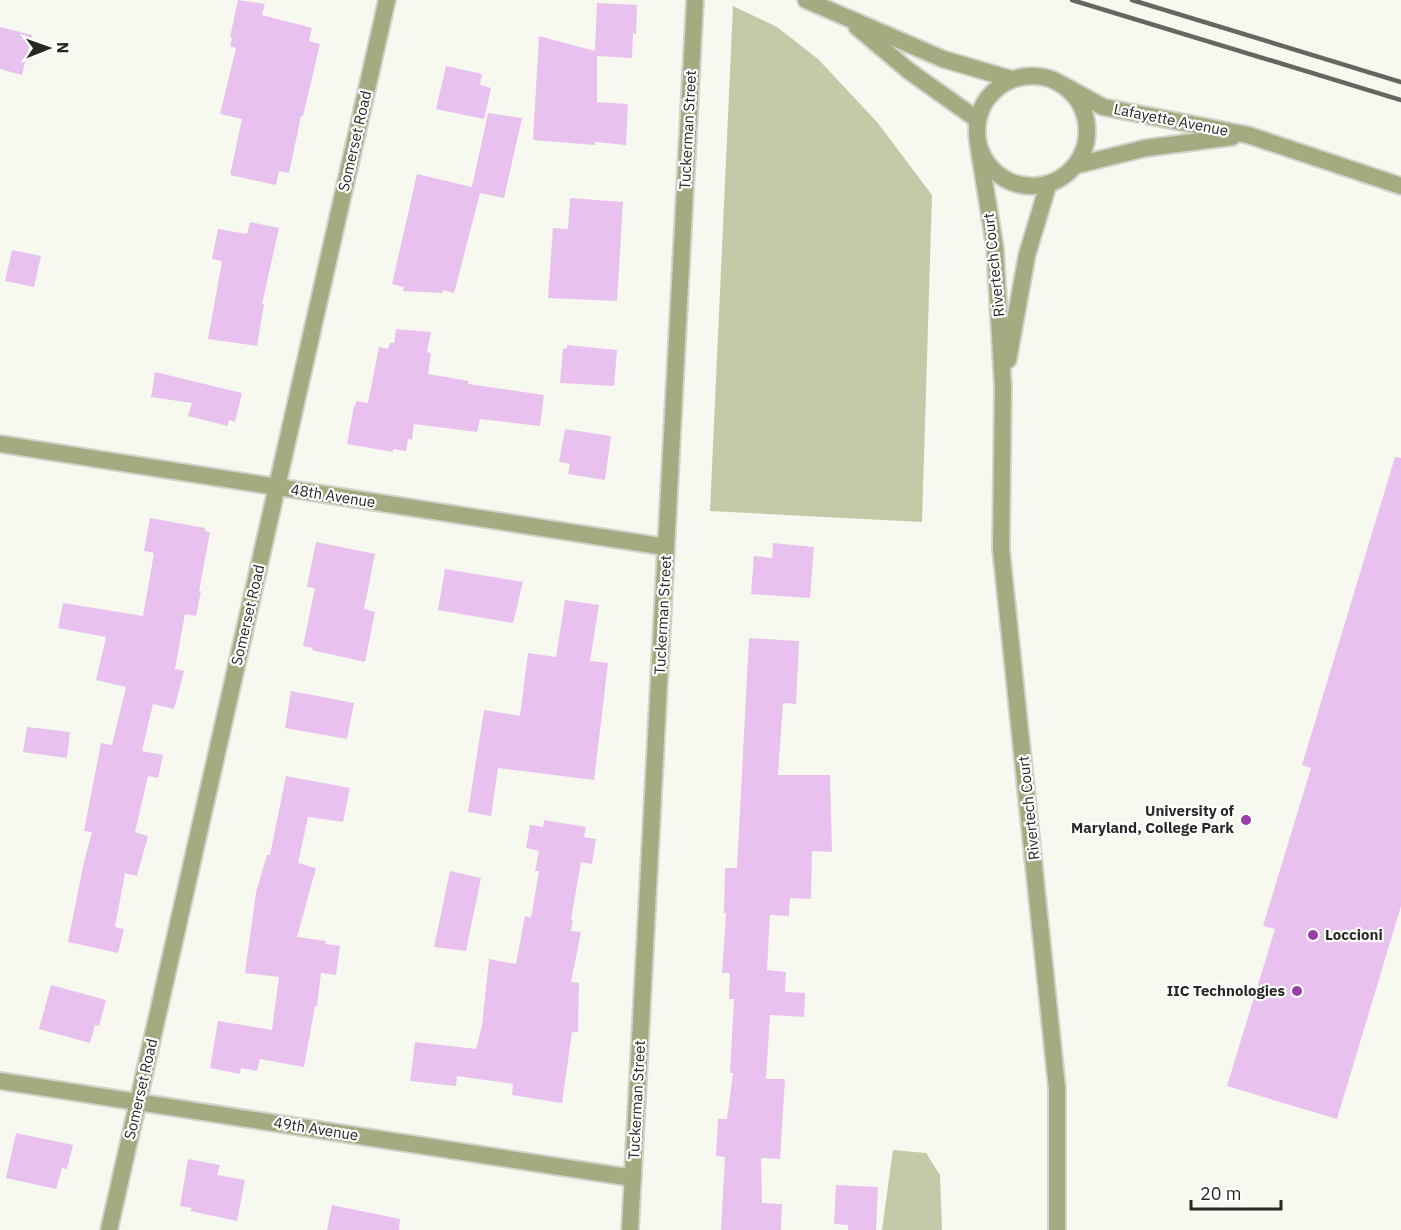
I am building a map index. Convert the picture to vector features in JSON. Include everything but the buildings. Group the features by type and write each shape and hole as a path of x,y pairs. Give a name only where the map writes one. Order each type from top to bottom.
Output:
{"street":[{"name":"Somerset Road","path":"109,1230 387,0"},
{"name":"Tuckerman Street","path":"630,1230 695,0"},
{"path":"806,0 943,59 1011,79"},
{"path":"843,15 909,71 978,120"},
{"path":"1029,75 1047,77 1063,85 1077,97 1085,114 1088,131 1085,149 1077,165 1064,177 1048,184 1030,187 1012,184 997,174 984,160 978,143 978,120 984,103 996,89 1011,79 1029,75"},
{"name":"Lafayette Avenue","path":"1063,85 1103,107 1248,135 1401,186"},
{"name":"Lafayette Avenue","path":"1077,165 1146,148 1248,135"},
{"name":"Rivertech Court","path":"978,143 995,248 1003,387 1001,549 1057,1088 1057,1230"},
{"name":"Rivertech Court","path":"1003,387 1027,255 1048,184"},
{"name":"48th Avenue","path":"0,444 666,547"},
{"name":"49th Avenue","path":"0,1081 633,1178"}],"green space":[{"path":"733,6 777,27 818,59 877,122 932,195 922,522 710,511"},
{"path":"893,1150 926,1153 940,1175 942,1230 882,1230"}],"railway":[{"path":"1072,0 1401,100"},
{"path":"1132,0 1401,82"}],"place":[{"name":"University of Maryland, College Park","path":"1246,820"},
{"name":"Loccioni","path":"1313,935"},
{"name":"IIC Technologies","path":"1297,991"}]}
